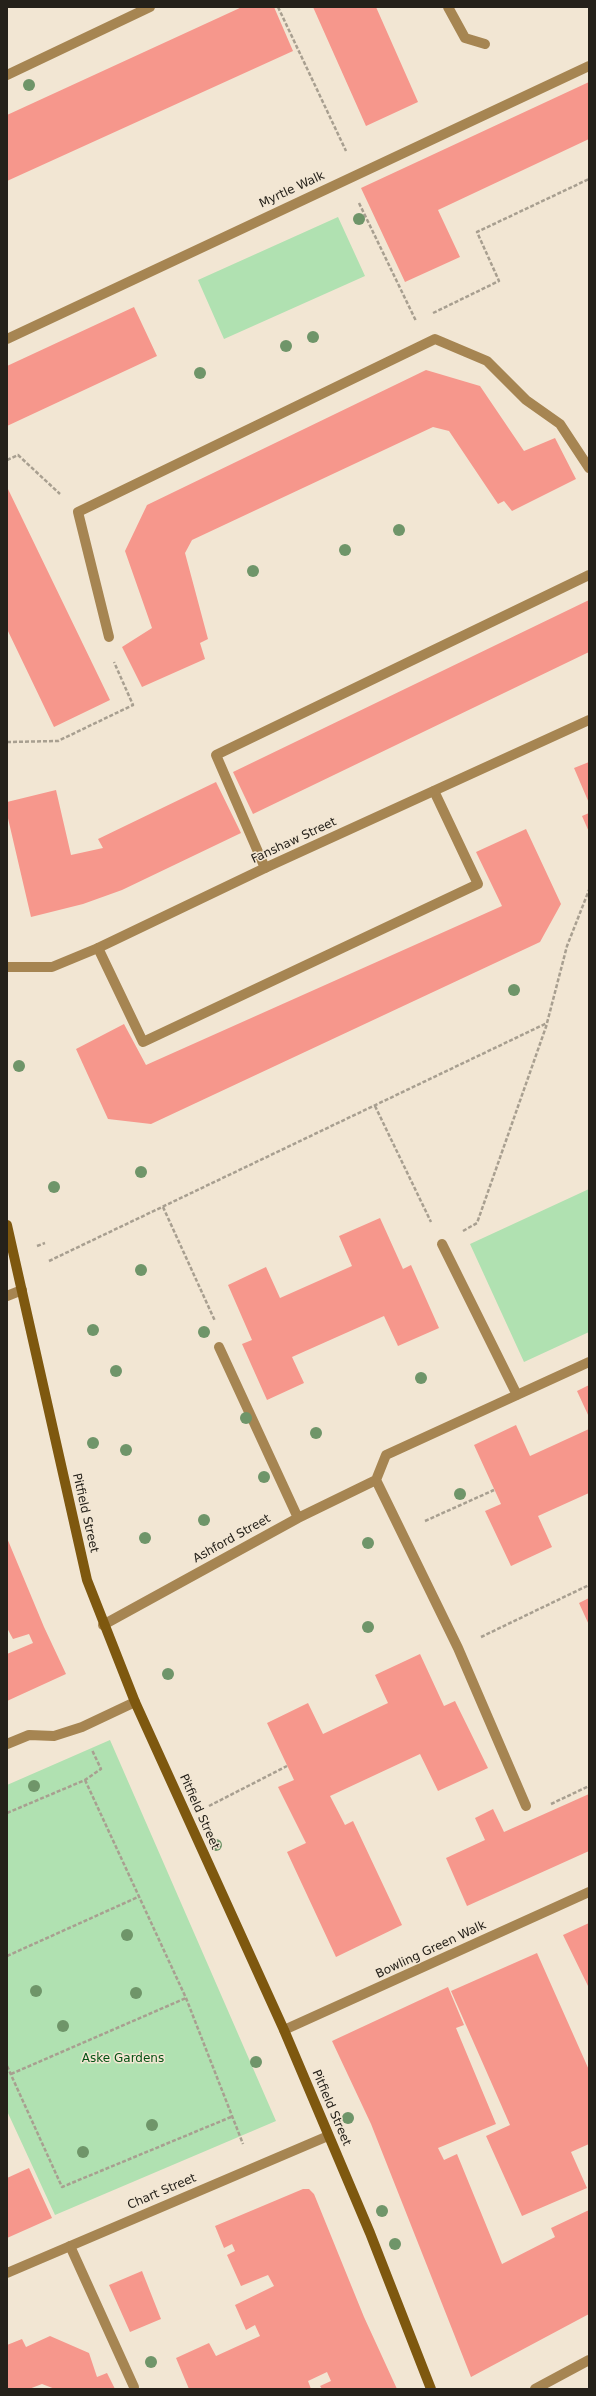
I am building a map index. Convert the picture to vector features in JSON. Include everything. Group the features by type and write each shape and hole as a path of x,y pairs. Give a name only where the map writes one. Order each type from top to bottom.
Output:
{"street":[{"path":"7,75 150,7"},
{"path":"448,7 465,38 485,44"},
{"name":"Myrtle Walk","path":"7,339 589,66"},
{"path":"109,637 78,512 435,339 487,361 526,400 560,424 589,468"},
{"path":"265,868 216,755 589,575"},
{"name":"Fanshaw Street","path":"7,967 52,967 98,948 265,868 589,720"},
{"path":"98,948 143,1042 478,884 434,791"},
{"name":"Pitfield Street","path":"7,1225 87,1580 103,1625 135,1702 284,2030 431,2389"},
{"path":"442,1244 517,1395"},
{"path":"7,1296 22,1290"},
{"path":"219,1346 298,1518"},
{"path":"526,1806 458,1648 376,1480 386,1455 589,1362"},
{"name":"Ashford Street","path":"103,1625 298,1518 376,1480"},
{"path":"7,1744 29,1735 54,1736 82,1727 135,1702"},
{"name":"Bowling Green Walk","path":"284,2030 589,1892"},
{"name":"Chart Street","path":"7,2273 328,2136"},
{"path":"70,2246 134,2388"},
{"path":"535,2389 589,2360"}],"path":[{"path":"278,7 358,175"},
{"path":"347,179 427,343"},
{"path":"430,314 499,281 476,232 589,179"},
{"path":"416,321 423,317"},
{"path":"7,460 18,455 78,512"},
{"path":"7,742 58,741 133,705 115,667 109,637"},
{"path":"375,1106 442,1244 477,1223 547,1024 567,946 589,890"},
{"path":"49,1261 547,1024"},
{"path":"163,1207 222,1336 219,1346"},
{"path":"36,1246 45,1243"},
{"path":"401,1532 494,1490"},
{"path":"458,1648 589,1585"},
{"path":"7,1813 85,1780 101,1769 82,1727"},
{"path":"187,1816 288,1766"},
{"path":"85,1780 186,1998 231,2117 253,2168"},
{"path":"526,1806 531,1813 589,1786"},
{"path":"7,1956 138,1897"},
{"path":"11,2074 186,1998"},
{"path":"7,2066 62,2187 231,2117"}],"green space":[{"path":"338,217 365,276 224,339 198,280"},
{"path":"589,1189 589,1332 524,1362 470,1244"},
{"name":"Aske Gardens","path":"110,1740 276,2121 55,2215 7,2111 7,1785"}],"building":[{"path":"242,7 274,7 293,51 7,181 7,115"},
{"path":"313,7 376,7 418,102 366,126"},
{"path":"589,82 589,139 438,210 460,257 405,282 361,188"},
{"path":"134,307 157,356 7,426 7,366"},
{"path":"426,370 480,386 524,451 555,438 576,479 512,511 504,501 498,504 449,431 433,427 192,540 185,553 208,639 200,643 205,659 142,687 122,647 152,628 125,551 147,505"},
{"path":"7,487 110,700 54,727 7,629"},
{"path":"589,600 589,652 253,814 233,772"},
{"path":"589,762 589,803 574,768"},
{"path":"216,782 241,833 122,890 83,904 31,917 7,814 7,802 56,790 71,855 103,848 98,839"},
{"path":"589,813 589,832 582,816"},
{"path":"526,829 561,904 540,942 151,1124 108,1119 76,1049 124,1024 146,1065 502,906 476,852"},
{"path":"380,1218 403,1269 411,1265 439,1328 398,1346 384,1316 292,1357 304,1383 267,1400 242,1344 252,1340 228,1285 266,1267 280,1298 352,1266 339,1236"},
{"path":"589,1385 589,1417 577,1391"},
{"path":"516,1425 530,1456 589,1429 589,1493 538,1516 552,1547 511,1566 485,1511 501,1504 474,1445"},
{"path":"7,1538 44,1627 66,1674 7,1701 7,1654 33,1643 29,1634 13,1639 7,1628"},
{"path":"589,1598 589,1625 579,1603"},
{"path":"420,1654 444,1706 455,1701 488,1768 438,1791 420,1754 330,1796 345,1825 353,1821 402,1925 336,1957 287,1852 306,1843 278,1787 294,1780 267,1723 308,1703 323,1734 388,1703 375,1675"},
{"path":"589,1794 589,1851 467,1906 446,1858 485,1840 475,1818 493,1809 504,1832"},
{"path":"589,1923 589,1988 563,1935"},
{"path":"537,1953 589,2070 589,2144 571,2152 587,2188 522,2216 486,2136 510,2125 451,1991"},
{"path":"448,1987 464,2025 456,2028 496,2124 438,2148 444,2160 457,2154 502,2264 555,2237 551,2228 589,2210 589,2314 471,2377 371,2124 332,2041"},
{"path":"29,2168 52,2218 7,2238 7,2178"},
{"path":"303,2189 309,2189 314,2194 364,2317 397,2389 322,2389 320,2386 331,2381 327,2372 308,2381 311,2389 189,2389 176,2358 209,2343 216,2356 260,2336 255,2325 246,2330 235,2305 274,2286 268,2275 241,2286 227,2255 235,2251 232,2244 224,2248 215,2226"},
{"path":"142,2271 161,2319 130,2332 109,2285"},
{"path":"50,2336 89,2353 97,2377 107,2373 115,2389 55,2389 42,2384 29,2389 7,2389 7,2345 22,2339 26,2347"}]}
